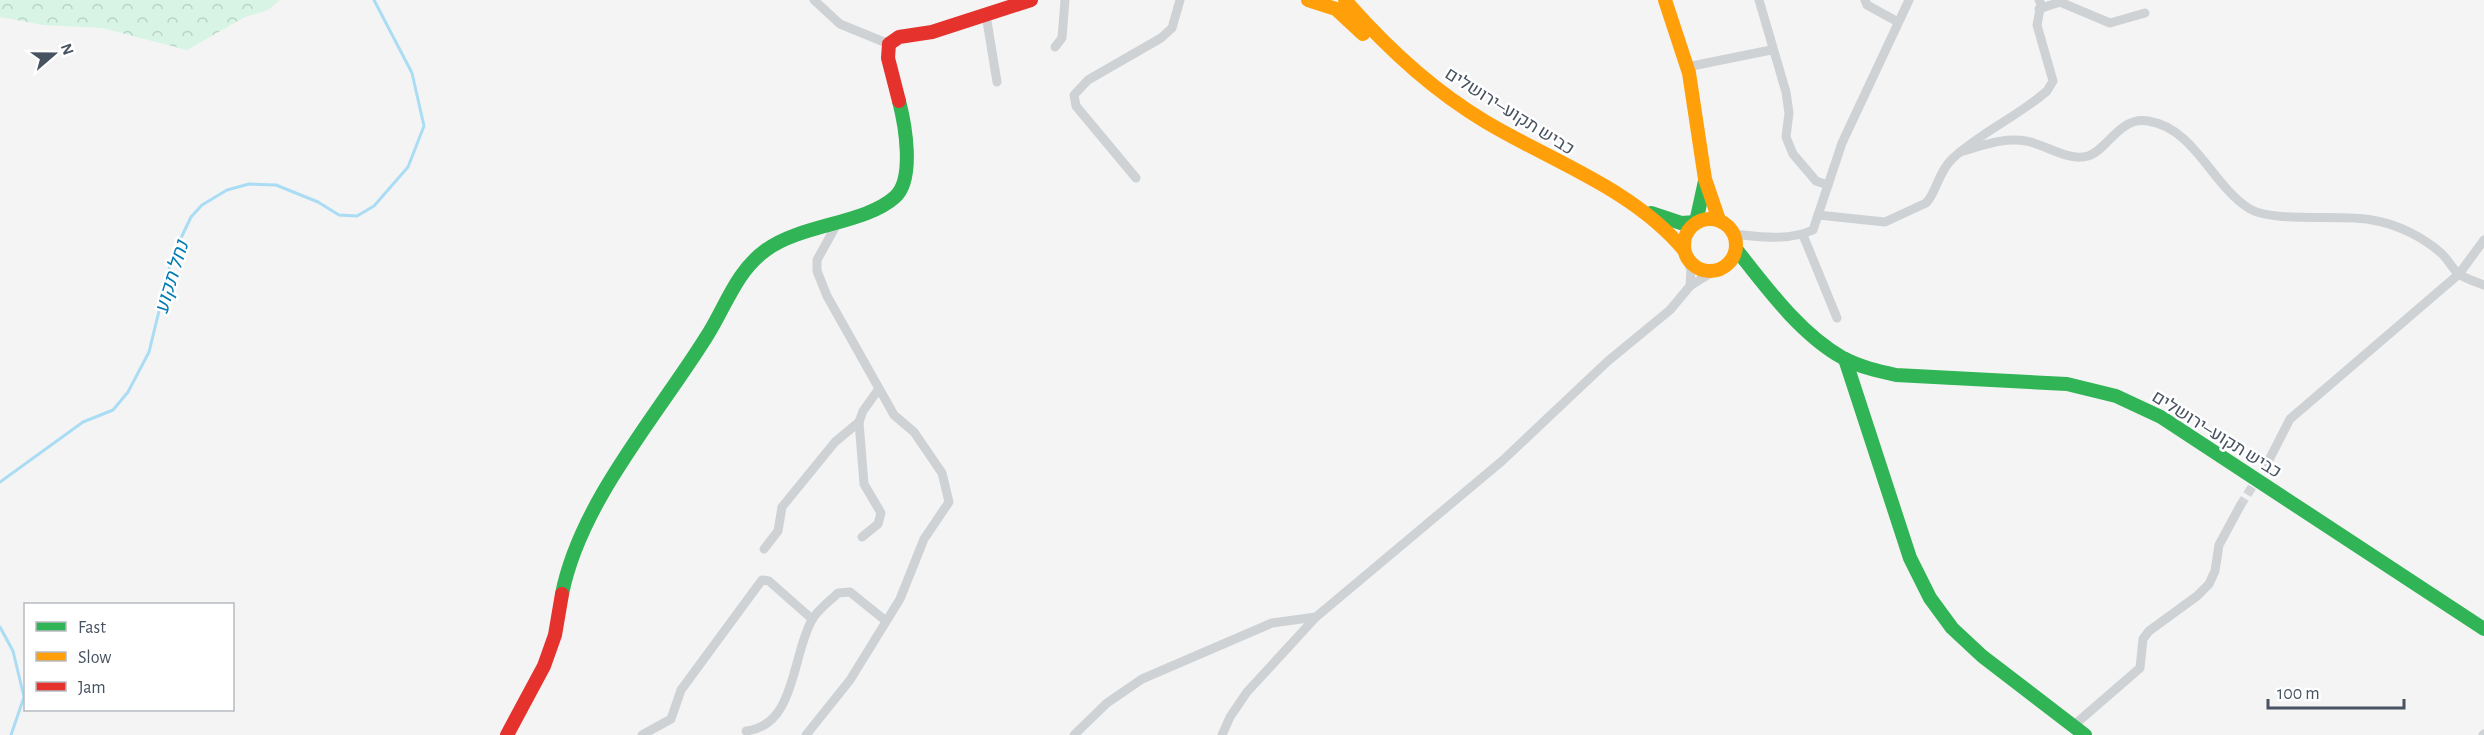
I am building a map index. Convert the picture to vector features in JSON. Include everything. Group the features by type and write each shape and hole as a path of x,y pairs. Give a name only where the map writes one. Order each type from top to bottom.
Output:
{"main road":[{"path":"507,735 544,666 555,635 562,591 576,542 592,510 707,337 731,291 748,265 767,249 793,236 877,208 896,196 906,178 905,124 888,58 889,44 899,37 932,32 1031,0"},
{"path":"1308,0 1336,9 1400,68 1419,74"},
{"name":"כביש תקוע–ירושלים","path":"1345,0 1391,49 1419,74 1485,122 1642,210 1678,240 1686,254"},
{"path":"1665,0 1687,67 1699,124 1705,179 1719,220 1735,242 1727,264 1714,271 1700,269 1686,254 1686,233 1696,222 1704,219 1719,220"},
{"path":"1696,222 1705,179"},
{"name":"כביש תקוע–ירושלים","path":"1642,210 1681,223 1696,222"},
{"name":"כביש תקוע–ירושלים","path":"1735,242 1753,271 1804,324 1845,359 1882,372 1976,380 2065,383 2110,392 2161,417 2484,629"},
{"path":"1727,264 1753,271"},
{"path":"1845,359 1910,558 1930,598 1952,628 1982,656 2085,735"}],"street":[{"path":"814,0 840,24 889,44"},
{"path":"1055,47 1062,38 1065,0"},
{"path":"1136,178 1076,106 1074,95 1088,80 1161,38 1172,28 1180,0"},
{"path":"1759,0 1771,50 1786,92 1789,113 1786,137 1793,154 1816,181 1828,185"},
{"path":"1865,0 1867,5 1898,22"},
{"path":"1735,242 1803,234 1813,230 1842,143 1909,0"},
{"path":"1818,215 1885,222 1931,198 1942,170 1975,138 2039,98 2053,81 2037,25 2039,5 2060,2 2110,23 2145,14"},
{"path":"987,15 997,82"},
{"path":"1687,67 1771,50"},
{"path":"1960,152 2000,140 2027,141 2080,158 2090,156 2125,126 2146,120 2178,133 2228,191 2252,210 2282,215 2372,220 2410,232 2442,254 2459,274 2484,285"},
{"path":"806,735 850,680 900,599 924,539 949,502 942,473 914,432 894,415 878,390 827,296 817,271 817,260 838,222"},
{"path":"1803,234 1837,318"},
{"path":"2269,460 2290,419 2459,274 2484,240"},
{"path":"1686,254 1691,270 1690,286"},
{"path":"1222,735 1230,717 1247,692 1316,617 1502,461 1608,361 1670,310 1690,286 1714,271"},
{"path":"862,537 878,524 881,513 864,484 859,423 863,411 878,390"},
{"path":"764,549 778,531 782,507 836,442 859,423"},
{"path":"2073,726 2140,668 2143,639 2149,631 2197,596 2209,584 2215,572 2218,545 2240,506"},
{"path":"642,735 671,719 681,690 762,580 769,581 812,619"},
{"path":"746,731 756,730 777,715 787,695 812,619 838,593 850,592 886,621"},
{"path":"1074,735 1107,703 1142,679 1272,623 1316,617"}],"green space":[{"path":"0,0 280,0 268,10 245,17 187,50 102,28 43,25 0,17"}],"waterway":[{"name":"נחל תקוע","path":"0,482 83,422 113,410 128,392 149,352 170,266 181,238 191,217 202,205 227,190 249,184 276,185 318,202 339,215 357,216 374,206 408,167 424,126 412,73 374,0"},
{"name":"נחל תקוע","path":"0,627 13,651 24,697 11,735"}],"tunnel":[{"path":"2240,506 2269,460"}],"traffic: fast":[{"path":"562,594 571,560 602,494 686,369 746,269 755,259 780,241 867,213 895,197 901,189 905,178 907,151 899,101"},
{"path":"1696,222 1705,181"},
{"path":"1651,213 1681,223 1696,222"},
{"path":"1736,249 1798,323 1827,348 1843,358 1862,366 1896,375 2067,384 2116,396 2161,417 2484,629"},
{"path":"1845,359 1910,558 1930,598 1952,628 1982,656 2085,735"}],"traffic: slow":[{"path":"1308,0 1336,9 1363,34"},
{"path":"1345,0 1393,51 1428,82 1486,122 1617,193 1664,229 1684,250"},
{"path":"1665,0 1689,73 1705,179 1719,220"},
{"path":"1705,219 1715,219 1724,223 1732,231 1736,245 1732,259 1724,267 1715,271 1705,271 1696,267 1688,259 1684,250 1684,240 1688,231 1696,223 1705,219"}],"traffic: jam":[{"path":"899,101 888,58 889,44 899,37 932,32 1031,0"},
{"path":"507,735 544,666 555,635 562,594"}]}
